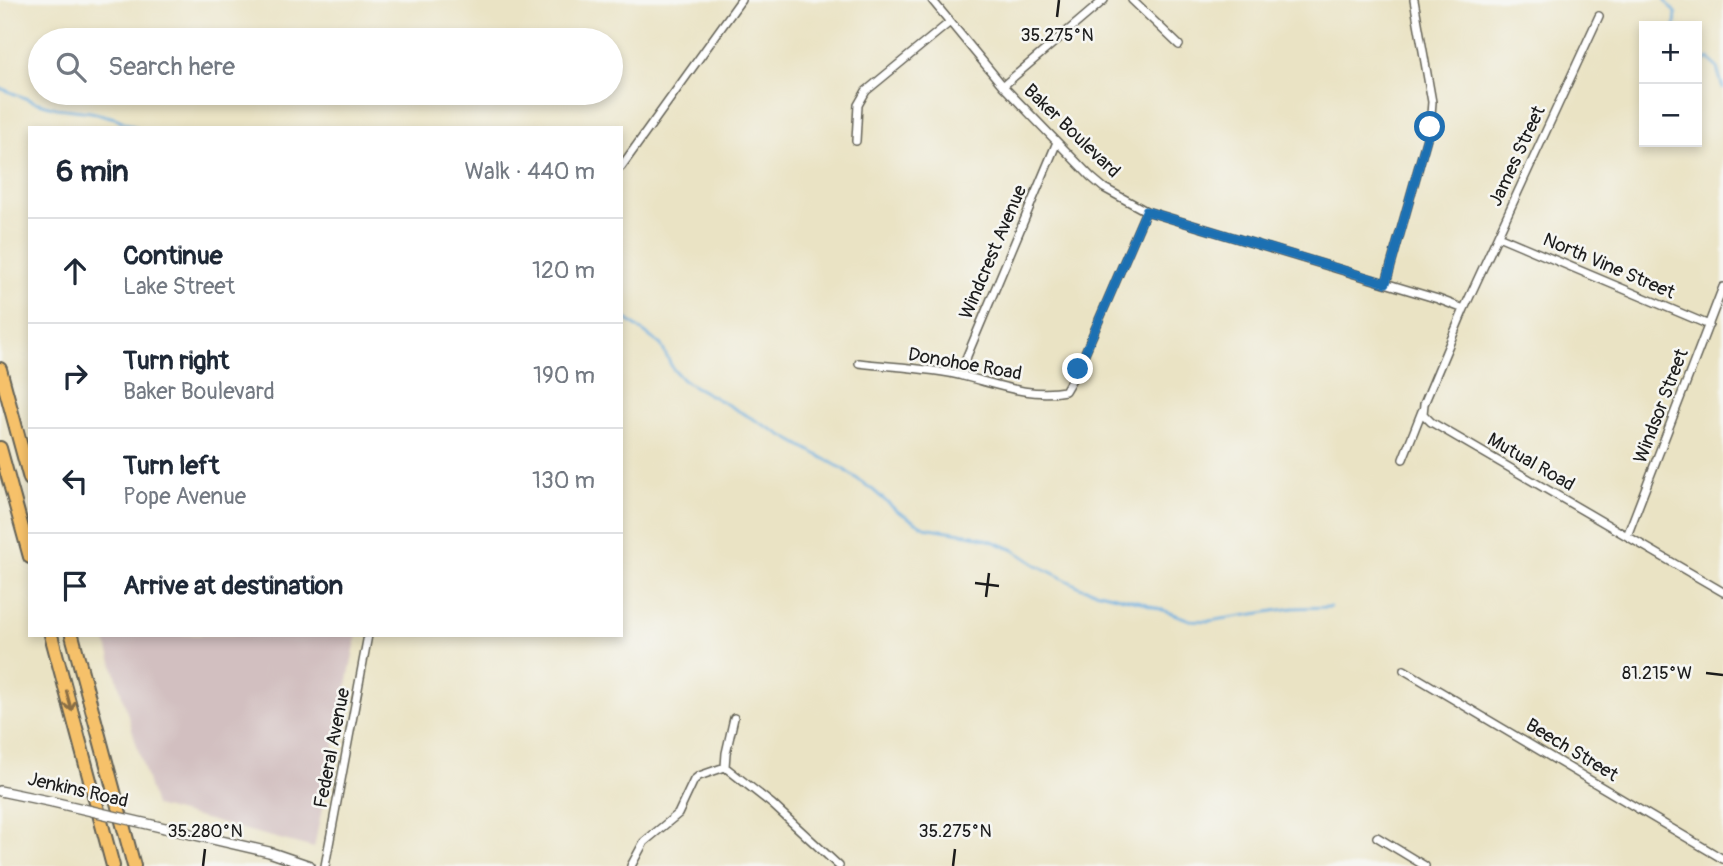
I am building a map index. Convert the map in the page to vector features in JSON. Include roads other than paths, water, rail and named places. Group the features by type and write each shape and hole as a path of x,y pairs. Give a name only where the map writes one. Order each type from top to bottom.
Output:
{"highway":[{"path":"0,369 28,472"},
{"path":"0,448 28,550"},
{"path":"52,637 113,866"},
{"path":"73,637 134,866"}],"street":[{"path":"623,164 741,0"},
{"name":"Baker Boulevard","path":"932,0 1003,86 1104,188 1146,211 1464,309"},
{"path":"1003,86 1104,0"},
{"path":"1132,0 1179,45"},
{"path":"1386,283 1430,127 1432,103 1415,0"},
{"name":"James Street","path":"1464,309 1599,16"},
{"path":"856,141 858,105 866,91 950,22"},
{"name":"Windcrest Avenue","path":"962,376 967,356 1057,142"},
{"name":"Donohoe Road","path":"859,363 962,376 1024,391 1050,394 1065,391 1078,369 1146,211"},
{"name":"North Vine Street","path":"1497,236 1709,324"},
{"name":"Windsor Street","path":"1627,536 1723,287"},
{"path":"1403,459 1464,309"},
{"name":"Mutual Road","path":"1422,410 1431,422 1723,592"},
{"name":"Federal Avenue","path":"326,866 368,637"},
{"name":"Beech Street","path":"1404,670 1722,862"},
{"path":"725,768 734,718"},
{"path":"631,866 644,842 678,814 694,780 698,776 725,768"},
{"path":"725,768 782,812 839,866"},
{"name":"Jenkins Road","path":"0,791 269,852 310,866"},
{"path":"1377,837 1425,866"}],"waterway":[{"path":"1665,0 1676,14 1675,21"},
{"path":"1702,63 1709,58 1717,68 1723,88"},
{"path":"0,88 28,99"},
{"path":"46,105 91,112 133,126"},
{"path":"623,316 661,345 673,369 683,380 843,469 897,511 924,527 992,541 1014,550 1082,588 1141,602 1190,620 1209,621 1293,608 1330,607"}]}
